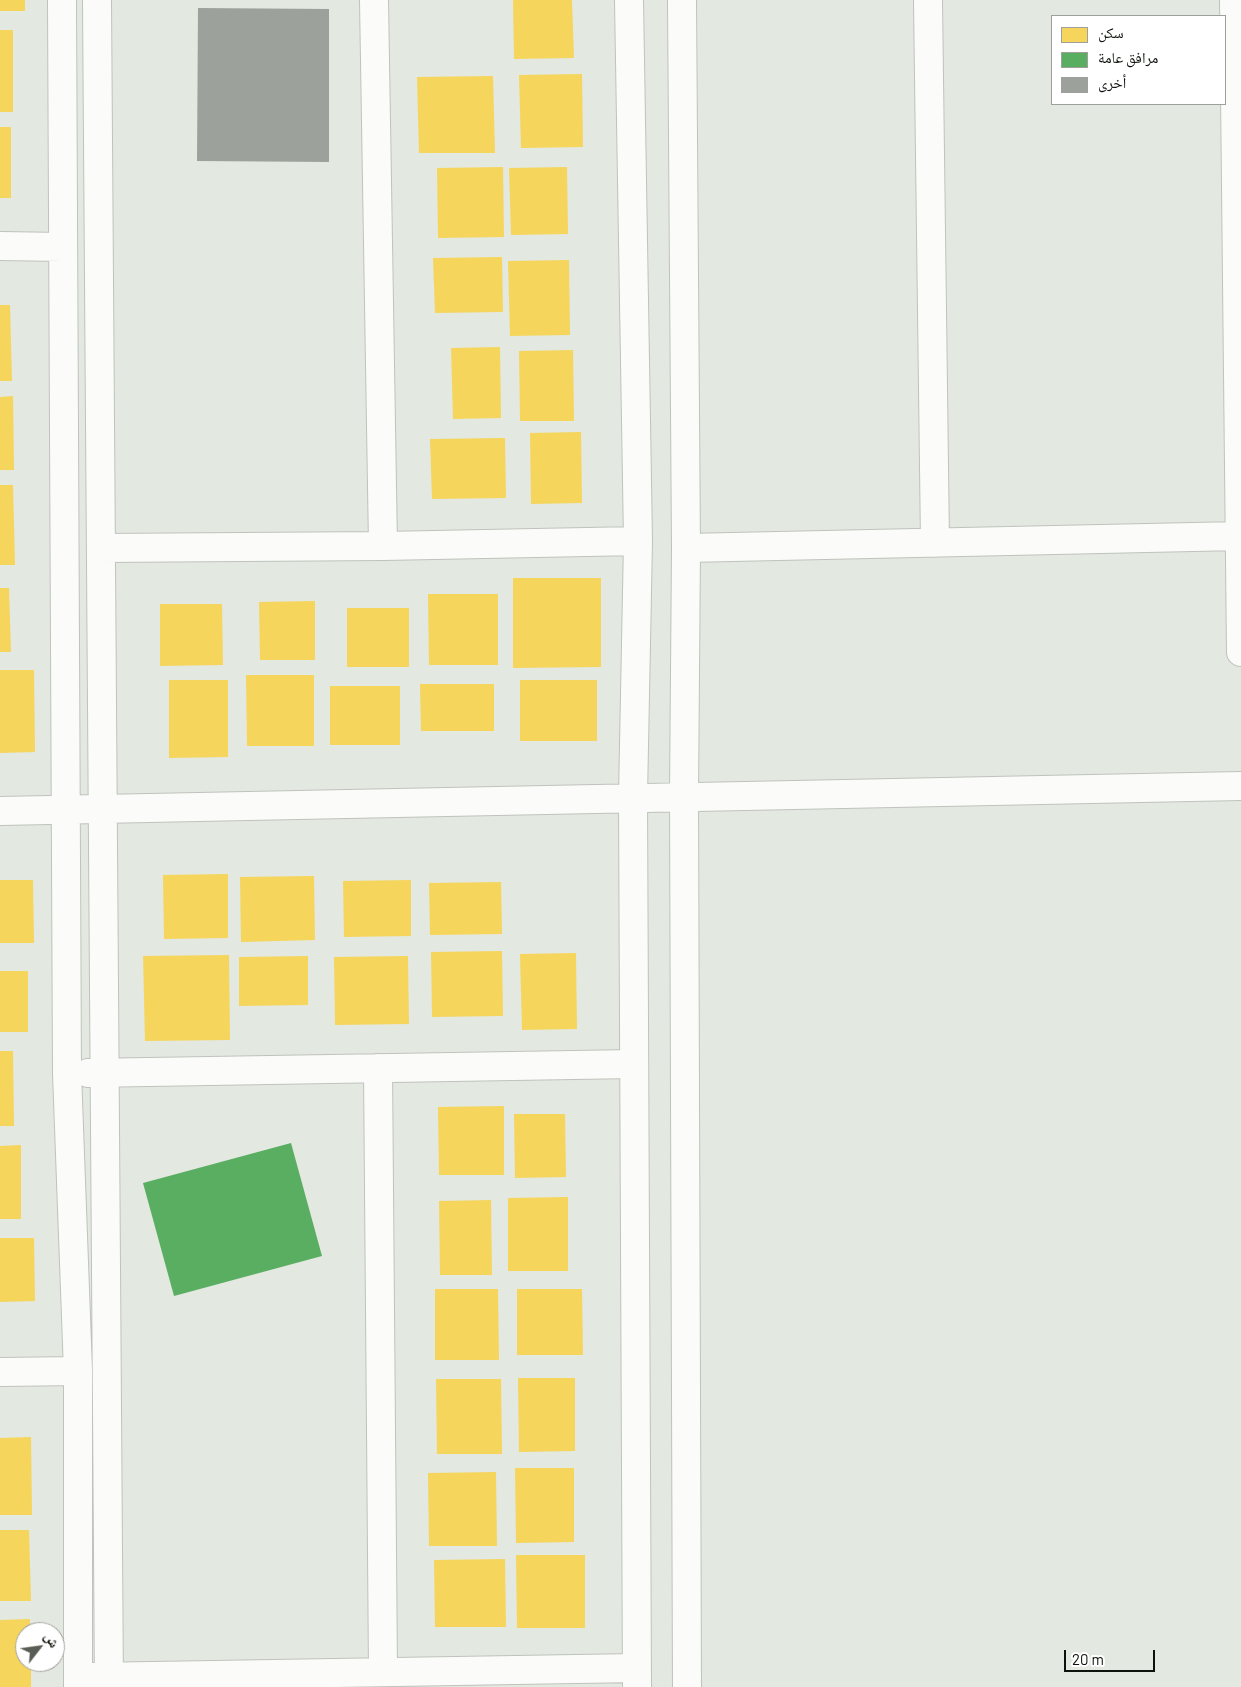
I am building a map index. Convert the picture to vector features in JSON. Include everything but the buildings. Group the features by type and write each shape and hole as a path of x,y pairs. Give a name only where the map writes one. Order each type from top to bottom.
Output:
{"street":[{"path":"62,0 67,1074 78,1371 78,1682 383,1672 637,1678 633,797 638,541 629,0"},
{"path":"97,0 109,1681"},
{"path":"374,0 383,546"},
{"path":"682,0 686,548 684,796 687,1687"},
{"path":"928,0 935,543"},
{"path":"1234,0 1239,238 1241,652"},
{"path":"0,246 63,247"},
{"path":"686,548 1239,536"},
{"path":"101,548 383,546 638,541"},
{"path":"0,811 1241,786"},
{"path":"67,1074 634,1064"},
{"path":"378,1068 383,1672"},
{"path":"0,1372 78,1371"}]}
